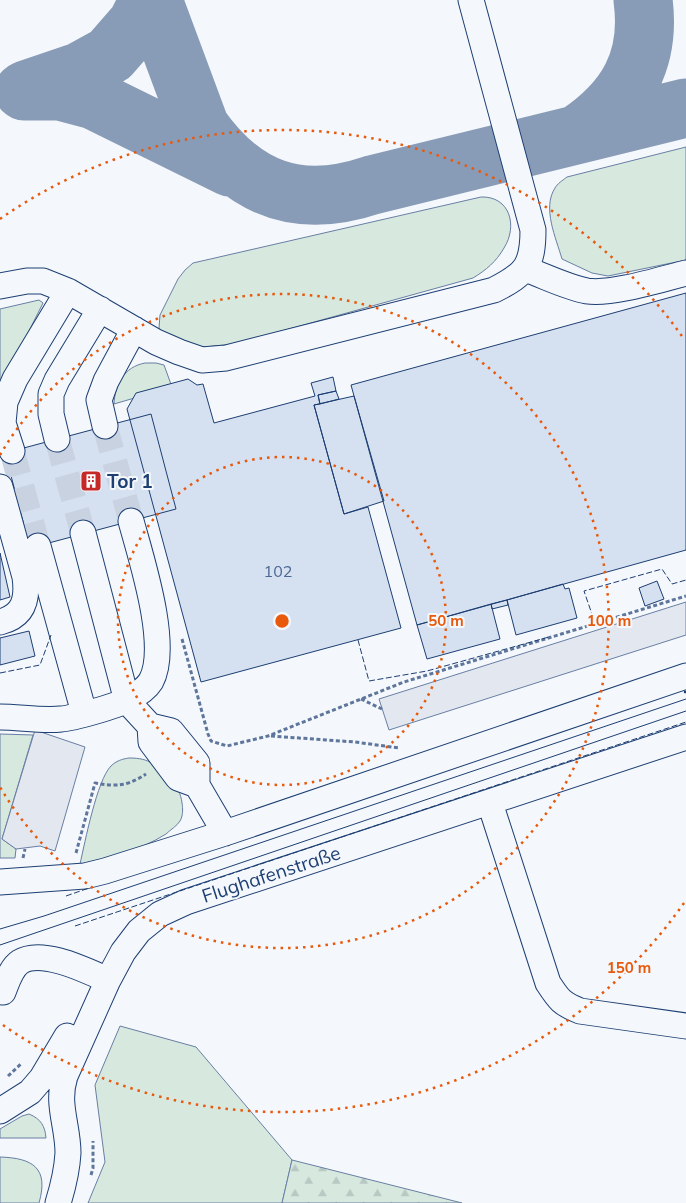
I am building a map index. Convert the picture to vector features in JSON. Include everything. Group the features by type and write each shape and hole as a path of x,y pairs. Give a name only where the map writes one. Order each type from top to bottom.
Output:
{"street":[{"path":"0,286 27,281 43,281 68,291 156,342 202,360 226,358 494,290 513,281 525,269 533,250 533,230 470,0"},
{"path":"525,269 588,291 602,291 636,285 686,273"},
{"path":"12,451 2,424 5,402 15,379 68,291"},
{"path":"58,439 51,414 51,394 57,380 100,309"},
{"path":"105,426 99,400 106,381 134,329"},
{"path":"0,487 27,589 22,608 18,614 0,622"},
{"path":"0,717 61,719 127,701 150,683 156,669 157,637 152,600 131,521"},
{"path":"84,533 127,701 150,726 151,742 172,751 178,778 198,784 225,832"},
{"path":"38,546 84,713"},
{"path":"0,882 85,876 225,832 686,676"},
{"name":"Flughafenstraße","path":"58,1203 68,1152 62,1112 61,1094 63,1082 108,980 123,952 139,930 160,914 186,902 686,737"},
{"path":"490,803 545,974 555,995 564,1005 580,1011 686,1026"},
{"path":"3,992 14,969 20,962 36,957 59,961 108,980"},
{"path":"0,1111 30,1092 45,1074 74,1023 81,1016 96,1007"},
{"path":"30,1092 46,1097 62,1112"}],"path":[{"path":"180,634 211,741 227,746 268,736 404,682 686,596"},
{"path":"361,699 382,709"},
{"path":"76,854 95,783 116,786 131,783 147,773 188,735 206,729"},
{"path":"268,736 355,742 407,749"}],"green space":[{"path":"686,147 686,260 608,276 592,273 562,259 550,214 551,196 559,184 567,177"},
{"path":"481,197 499,201 509,214 511,222 508,239 498,257 473,278 235,344 204,347 188,346 164,337 159,328 160,315 178,279 193,263"},
{"path":"39,300 43,303 0,389 0,309"},
{"path":"145,363 164,365 172,387 114,404 116,390 126,372"},
{"path":"0,734 33,735 2,839 16,849 15,858 0,858"},
{"path":"129,758 143,759 152,763 175,785 183,810 181,819 166,834 146,845 114,856 80,864 96,797 106,773 115,763"},
{"path":"120,1026 196,1047 292,1160 282,1203 88,1203 105,1162 95,1085"},
{"path":"29,1114 42,1123 46,1138 0,1138 0,1129"},
{"path":"0,1157 21,1160 36,1167 42,1181 39,1203 0,1203"},
{"path":"292,1160 462,1203 282,1203"}],"shaded area":[{"path":"686,602 686,635 389,730 379,699"},
{"path":"35,730 85,747 55,851 40,846 16,849 2,839"}],"building":[{"path":"686,293 686,550 417,625 351,385"},
{"path":"333,377 336,391 318,395 320,404 314,405 344,514 368,507 401,628 201,682 127,409 136,393 188,379 197,385 203,384 214,423 315,396 311,383"},
{"path":"336,391 339,399 320,404 318,395"},
{"path":"354,396 384,501 344,514 314,405"},
{"name":"Tor 1","path":"151,414 176,509 30,548 5,453"},
{"path":"0,553 10,597 0,600"},
{"path":"657,581 664,599 645,606 639,588"},
{"path":"563,584 565,589 569,588 577,618 516,635 507,600"},
{"path":"507,600 508,605 492,609 491,604"},
{"path":"491,604 500,639 427,659 417,625"},
{"path":"29,631 35,656 0,665 0,638"}],"taxiway":[{"path":"26,90 79,72 110,55 137,24 149,0"},
{"path":"155,0 155,6 200,127 235,166 254,179 275,189 297,194 320,195 345,192 686,108"},
{"path":"578,134 610,108 632,77 639,60 643,42 645,22 643,0"},
{"path":"24,91 60,91 94,100 230,167"}],"tunnel":[{"path":"105,426 131,521"},
{"path":"57,439 83,533"},
{"path":"12,451 38,546"}],"tram line":[{"path":"0,929 44,916 686,699"},
{"path":"0,945 686,711"}],"fence":[{"path":"590,625 594,620 584,591 662,569 672,584 686,580"},
{"path":"0,673 40,665 51,635"},
{"path":"358,640 369,681 427,671 549,637"},
{"path":"75,926 686,722"},
{"path":"66,896 89,888"}],"place":[{"name":"Tor 1","path":"91,481"}]}
